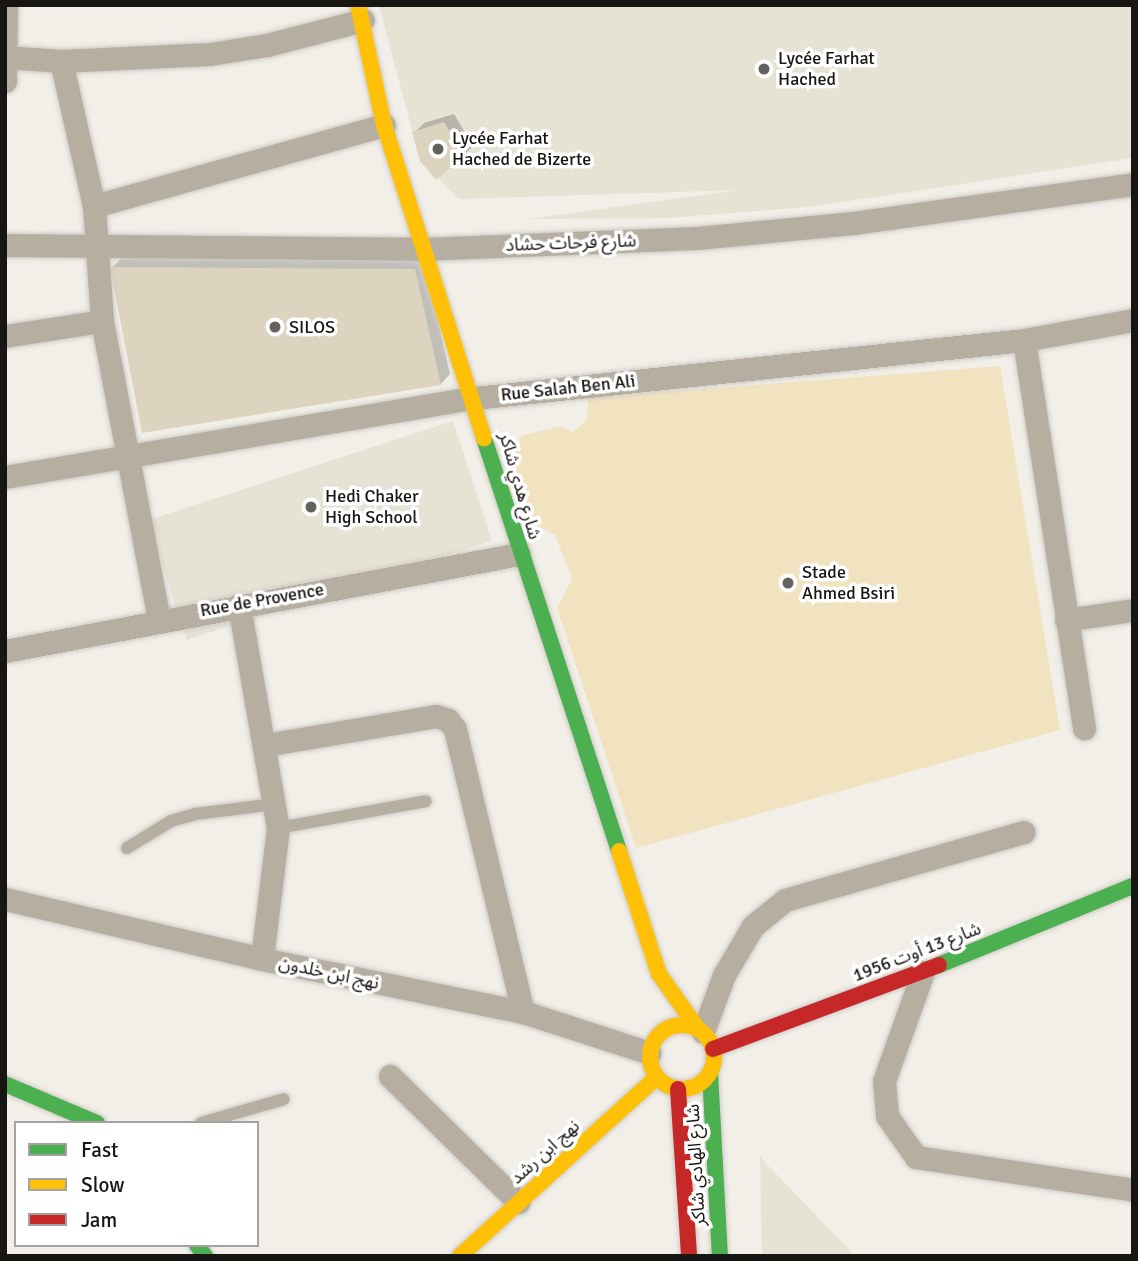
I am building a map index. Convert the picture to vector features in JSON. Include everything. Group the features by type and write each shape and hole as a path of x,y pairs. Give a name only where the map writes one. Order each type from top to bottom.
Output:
{"street":[{"path":"5,81 6,5"},
{"path":"6,57 61,61 241,50 360,13"},
{"name":"شارع هدي شاكر","path":"360,13 384,125 422,249 474,398 519,554 659,974"},
{"path":"61,61 94,206 94,248 102,321 124,456 159,619"},
{"path":"94,206 384,125"},
{"name":"شارع فرحات حشاد","path":"5,245 94,248 422,249 698,238 853,223 1133,184"},
{"name":"Rue Salah Ben Ali","path":"5,477 474,398 1024,340 1133,320"},
{"path":"5,336 102,321"},
{"path":"1024,340 1084,728"},
{"name":"Rue de Provence","path":"5,651 159,619 519,554"},
{"path":"239,605 278,828 262,959"},
{"path":"1066,620 1133,610"},
{"path":"265,745 436,716 448,720 455,729 523,1012"},
{"path":"659,974 652,1047 657,1077 678,1089 691,1088 710,1073 705,1037 724,975 753,926 777,905 1024,832"},
{"name":"شارع 13 أوت 1956","path":"705,1037 923,972 1133,886"},
{"name":"نهج ابن خلدون","path":"5,899 262,959 523,1012 652,1047"},
{"path":"923,972 884,1090 894,1131 916,1157 1133,1190"},
{"path":"659,974 705,1037"},
{"path":"652,1047 674,1026 705,1037"},
{"name":"شارع الهادي شاكر","path":"710,1073 720,1256"},
{"path":"390,1076 518,1202"},
{"name":"نهج ابن رشد","path":"472,1251 518,1202 657,1077"},
{"path":"5,1084 92,1121"},
{"name":"شارع الهادي شاكر","path":"678,1089 689,1256"}],"lane":[{"path":"278,828 426,801"},
{"path":"127,848 171,821 195,814 275,804"},
{"path":"208,1121 284,1099"}],"shaded area":[{"name":"Lycée Farhat Hached","path":"379,5 1133,5 1133,158 809,207 668,218 528,219 739,190 459,199 420,161"},
{"path":"1000,366 1060,730 636,848 557,608 572,579 555,535 534,524 512,461 521,436 561,426 573,433 587,419 588,398"},
{"name":"Hedi Chaker High School","path":"453,421 492,541 187,640 148,520"},
{"path":"760,1157 855,1256 762,1256"}],"building":[{"name":"Lycée Farhat Hached de Bizerte","path":"444,122 465,156 436,180 420,161 412,132"},
{"name":"SILOS","path":"110,267 415,269 441,385 142,433"}],"traffic: fast":[{"path":"484,438 619,851"},
{"path":"939,965 1133,886"},
{"path":"710,1073 720,1256"},
{"path":"5,1084 92,1121"},
{"path":"198,1247 205,1256"}],"traffic: slow":[{"path":"358,5 384,125 484,438"},
{"path":"619,851 659,974 698,1029"},
{"path":"682,1025 700,1031 708,1039 714,1057 708,1075 700,1083 682,1089 664,1083 656,1075 650,1057 656,1039 664,1031 682,1025"},
{"path":"460,1256 657,1077"}],"traffic: jam":[{"path":"713,1049 939,965"},
{"path":"678,1089 689,1256"}],"place":[{"name":"Lycée Farhat Hached","path":"764,69"},
{"name":"Lycée Farhat Hached de Bizerte","path":"438,149"},
{"name":"SILOS","path":"275,327"},
{"name":"Hedi Chaker High School","path":"311,507"},
{"name":"Stade Ahmed Bsiri","path":"788,583"}]}
